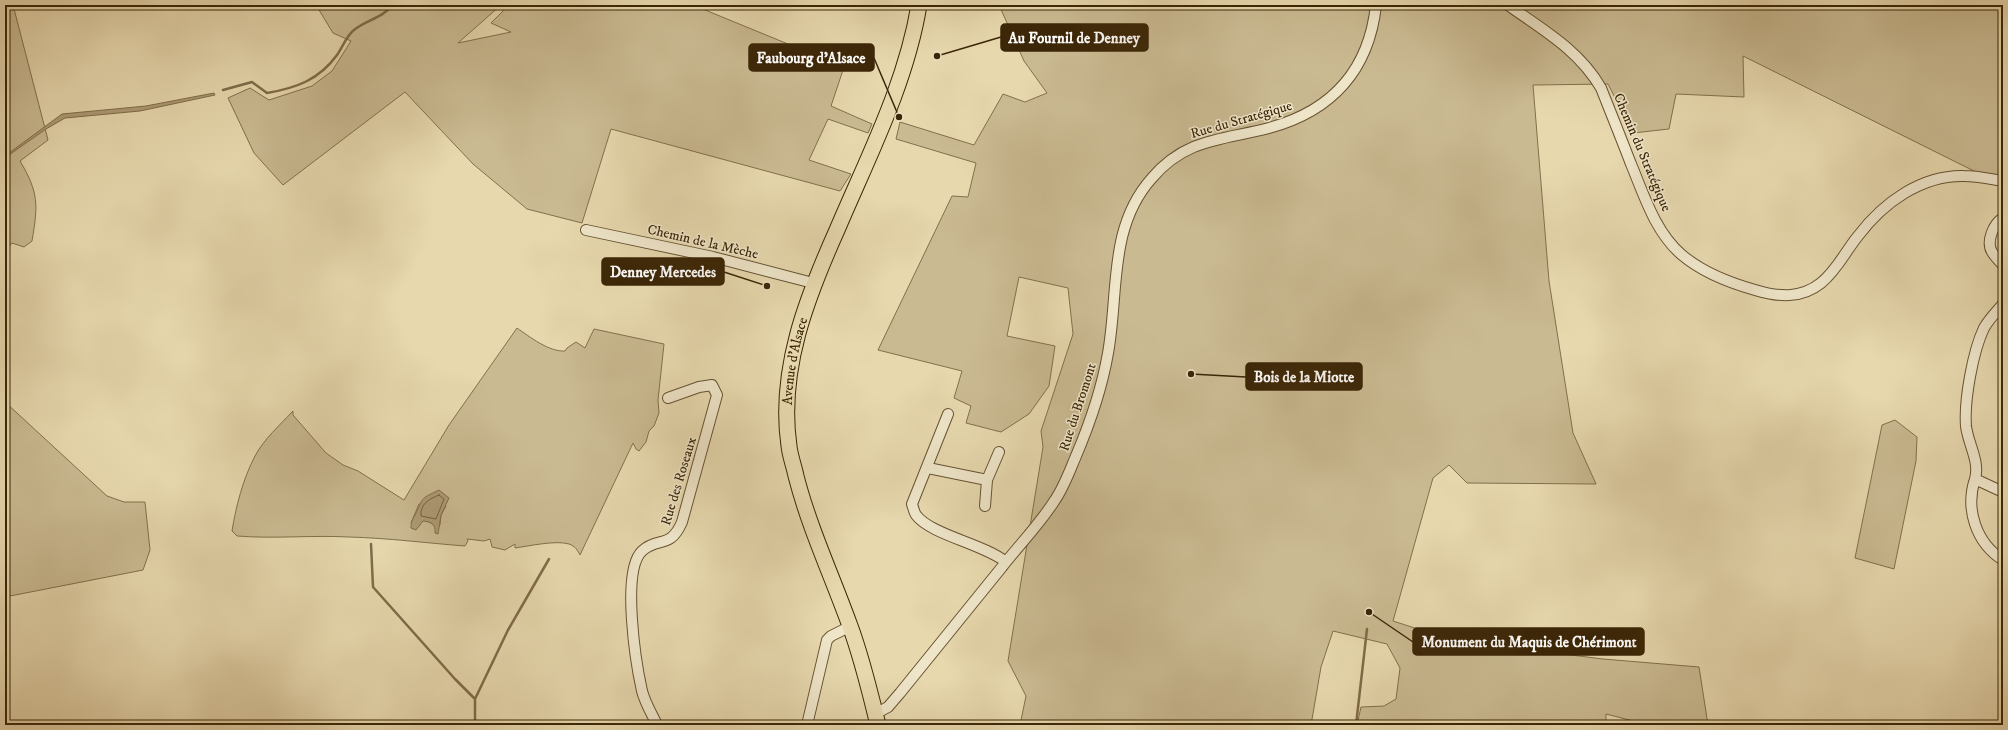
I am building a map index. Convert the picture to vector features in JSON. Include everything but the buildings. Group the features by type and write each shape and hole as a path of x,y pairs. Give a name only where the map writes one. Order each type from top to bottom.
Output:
{"main road":[{"name":"Avenue d'Alsace","path":"876,719 850,626 805,510 789,446 787,403 791,364 800,325 813,283 890,107 904,69 919,5"}],"street":[{"name":"Rue du Stratégique","path":"1153,176 1188,148 1214,139 1268,128 1303,116 1327,101 1352,76 1368,42 1373,26 1376,5"},
{"name":"Chemin du Stratégique","path":"1508,5 1556,38 1576,55 1591,71 1601,88 1651,213 1672,245 1681,254 1703,270 1749,288 1781,296 1791,296 1809,291 1820,284 1839,264 1853,242 1880,210 1894,199 1933,180 1964,176 2003,181"},
{"name":"Rue du Bromont","path":"876,719 900,693 1056,500 1076,455 1100,388 1108,352 1119,248 1124,226 1135,200 1153,176"},
{"path":"2003,218 1997,222 1994,227 1990,245 1991,251 2003,265"},
{"name":"Chemin de la Mèche","path":"586,230 713,257 813,283"},
{"path":"2003,304 1985,327 1979,340 1968,386 1966,427 1978,470 1972,489 1971,506 1978,534 1991,553 2003,560"},
{"name":"Rue des Roseaux","path":"657,725 642,692 631,612 631,579 635,561 642,551 669,540 677,534 682,522 717,395 712,385 699,387 668,398"},
{"path":"948,414 928,468 912,504 915,514 925,524 995,554 1006,562"},
{"path":"985,506 987,480 999,452"},
{"path":"928,468 987,480"},
{"path":"1975,479 2003,492"},
{"path":"807,725 827,640 831,636 850,626"}],"shaded area":[{"path":"5,5 13,5 48,140 20,161 34,191 36,208 32,241 24,247 12,243 5,251"},
{"path":"316,5 501,5 458,43 511,32 491,23 509,5 693,5 844,67 831,106 872,124 868,133 828,119 809,160 851,174 840,191 611,129 582,223 527,209 473,164 405,92 283,185 254,153 228,98 250,88 269,100 312,86 332,71 351,41 333,33"},
{"path":"999,5 2003,5 2003,177 1980,174 1743,56 1744,97 1676,94 1669,129 1633,133 1608,84 1533,85 1549,281 1573,433 1596,484 1467,483 1449,465 1433,478 1393,621 1452,640 1603,659 1699,667 1708,725 1649,725 1606,714 1606,725 1357,725 1361,707 1384,706 1396,699 1400,668 1387,644 1333,631 1321,667 1311,725 1020,725 1026,696 1008,661 1043,447 1041,431 1073,334 1068,288 1019,277 1007,336 1055,346 1049,386 1029,414 1001,432 966,423 971,406 954,398 962,371 878,350 952,196 968,197 976,163 896,139 900,122 974,145 1003,94 1025,102 1047,93 1024,61"},
{"path":"517,328 546,347 559,351 565,351 576,342 585,348 594,329 664,344 658,400 659,413 654,426 649,431 646,442 639,451 633,443 580,555 573,546 564,543 542,544 515,548 515,544 505,550 492,547 490,539 484,541 467,539 468,541 465,546 393,539 321,536 237,536 232,531 240,493 255,456 268,438 293,411 293,415 326,453 343,465 358,471 404,500 449,425","holes":["419,504 446,506 441,515 440,525 436,528 425,520 419,524 411,523"]},
{"path":"5,402 107,496 124,502 145,502 150,550 143,570 5,597"},
{"path":"1895,420 1917,437 1916,461 1894,569 1855,558 1882,425"}],"water":[{"path":"214,93 215,95 140,111 65,118 46,129 6,157 5,156 62,114 146,106"},
{"path":"439,490 449,498 441,515 438,534 435,533 435,527 426,521 423,521 416,530 411,528 412,520 422,501"}],"waterway":[{"path":"223,90 252,82 267,93 306,82 315,77 330,64 351,32 384,13 392,5"},
{"path":"371,544 373,587 455,679 475,699"},
{"path":"475,725 475,699 508,630 549,559"},
{"path":"1356,725 1367,629"}],"place":[{"name":"Au Fournil de Denney","path":"937,56"},
{"name":"Faubourg d'Alsace","path":"899,117"},
{"name":"Denney Mercedes","path":"767,286"},
{"name":"Bois de la Miotte","path":"1191,374"},
{"name":"Monument du Maquis de Chérimont","path":"1369,612"}]}
